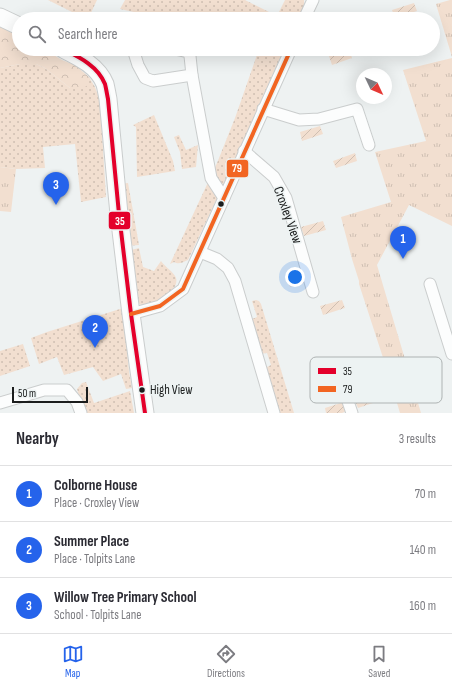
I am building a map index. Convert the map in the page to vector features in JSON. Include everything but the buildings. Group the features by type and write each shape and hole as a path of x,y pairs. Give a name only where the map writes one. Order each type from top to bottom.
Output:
{"main road":[{"path":"0,17 12,23"},
{"path":"76,56 95,69 104,83 108,99 117,199 144,413"}],"street":[{"path":"307,12 313,0"},
{"path":"135,56 145,78 153,81 192,75"},
{"path":"190,56 192,75 211,178 224,198"},
{"path":"131,314 160,306 183,289 288,56"},
{"path":"264,109 299,120 319,119 357,109 370,144"},
{"name":"Croxley View","path":"244,151 274,177 286,198 313,292"},
{"path":"200,252 217,259 228,268 235,281 274,413"},
{"path":"430,284 452,354"},
{"path":"0,404 44,390 67,390 77,402 81,413"},
{"path":"349,403 352,413"}],"green space":[{"path":"48,0 97,0 91,12 72,12"},
{"path":"125,0 245,0 269,12 134,12 120,9"},
{"path":"285,0 304,0 301,12 279,12"},
{"path":"452,0 452,57 440,17 440,12 438,12 436,4"},
{"path":"414,3 417,11 393,12 392,10"},
{"path":"0,26 12,32 12,56 55,56 75,65 89,77 88,85 80,90 70,88 45,68 36,64 20,64 0,68"},
{"path":"257,56 281,56 235,160 188,260 181,263 174,262 170,264 217,163 235,118"},
{"path":"329,56 351,56 352,58 332,65"},
{"path":"452,58 452,226 409,205 377,265 404,357 383,357 359,284 341,217 391,202 375,152 426,141 403,70"},
{"path":"20,64 36,64 45,68 70,88 87,85 89,77 95,87 100,101 106,197 81,202 75,144 43,147 45,168 16,169 0,167 0,68"},
{"path":"154,115 173,161 175,171 137,177 136,127 133,125"},
{"path":"320,126 323,134 302,141 300,132"},
{"path":"179,135 186,150 198,145 196,167 182,169 180,152 174,137"},
{"path":"355,153 357,161 336,168 333,161"},
{"path":"0,167 16,169 11,212 0,211"},
{"path":"128,183 139,245 127,246 119,184"},
{"path":"323,221 326,230 304,236 301,227"},
{"path":"139,248 143,267 154,271 161,261 176,278 176,283 171,293 160,301 149,306 141,305 134,298 127,251"},
{"path":"305,274 307,282 290,287 287,279"},
{"path":"256,300 261,304 294,413 278,413 265,368 271,365 267,353 260,354 249,320 257,317 252,301"},
{"path":"342,300 345,308 323,315 320,306"},
{"path":"123,308 132,388 126,389 121,374 103,381 93,367 64,375 57,357 39,364 31,338"},
{"path":"23,344 30,366 0,376 0,351"},
{"path":"86,382 94,403 130,391 134,413 84,413 77,389 82,383"},
{"path":"344,403 347,411 342,413 326,413 325,408"},
{"path":"356,403 373,403 358,408"},
{"path":"397,403 418,403 421,413 400,413"}],"transit line":[{"name":"35","path":"76,56 98,72 105,84 108,99 119,214 145,413"},
{"name":"79","path":"131,314 160,306 183,289 288,56"}],"place":[{"name":"Willow Tree Primary School","path":"56,205"},
{"name":"Colborne House","path":"403,259"},
{"name":"Summer Place","path":"95,348"},
{"name":"High View","path":"142,390"}]}
